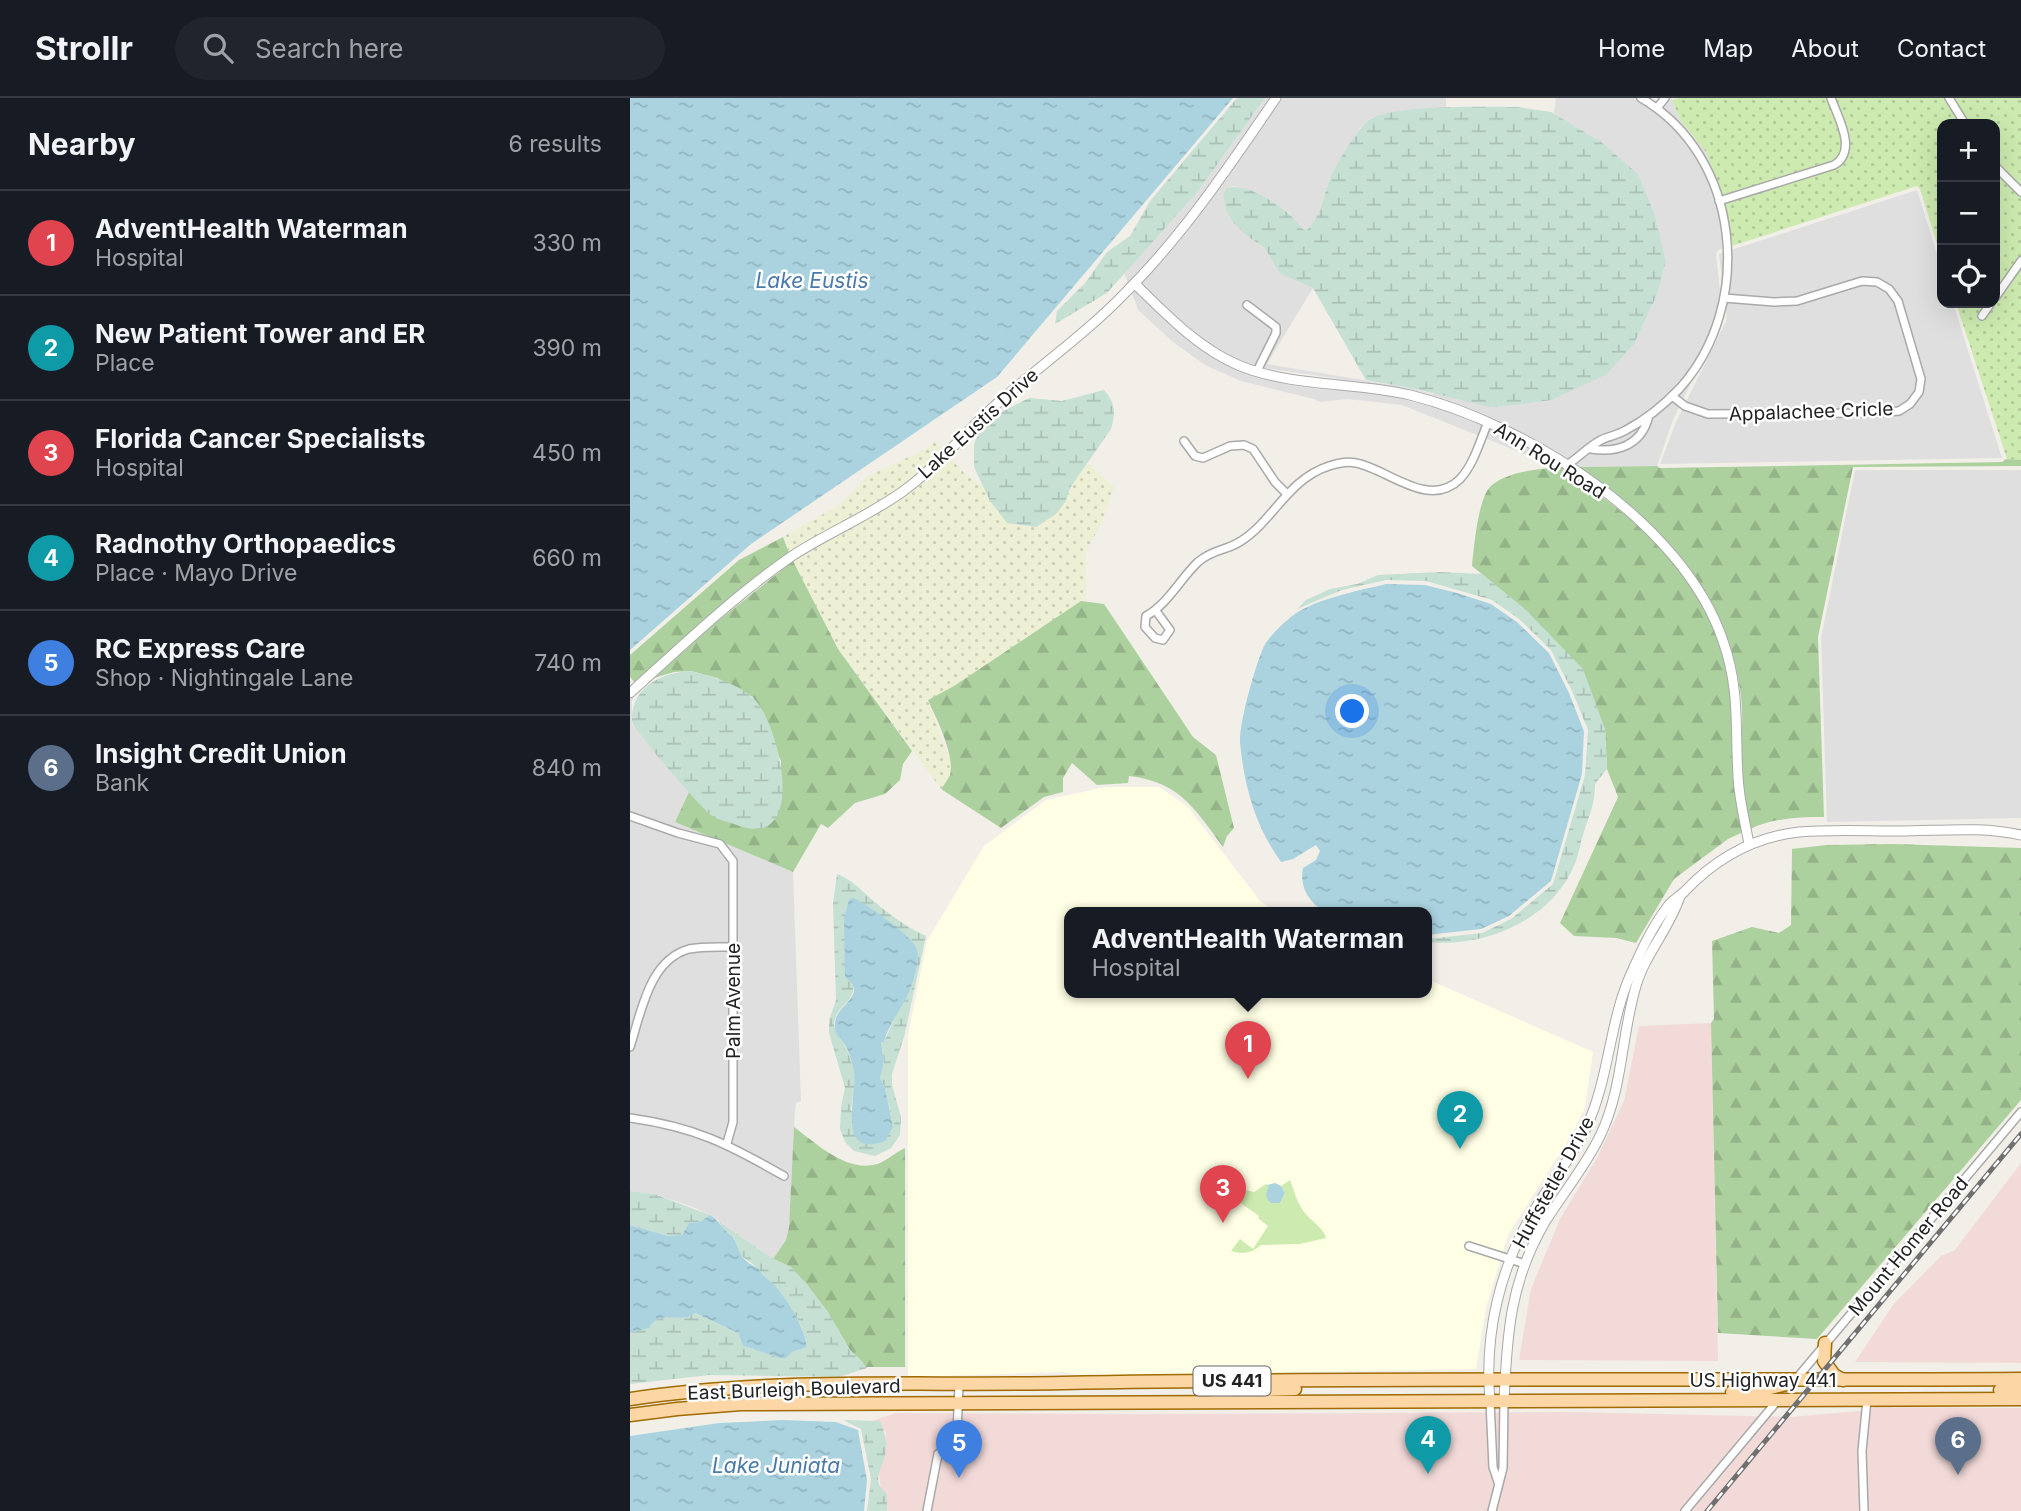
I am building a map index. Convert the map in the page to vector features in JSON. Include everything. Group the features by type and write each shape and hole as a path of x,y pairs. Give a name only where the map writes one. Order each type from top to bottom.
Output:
{"main road":[{"path":"1825,1343 1824,1361 1834,1374 1843,1380"},
{"name":"US Highway 441","path":"1505,1381 2021,1379"},
{"path":"1660,1401 1690,1392 1758,1391 1795,1380"},
{"path":"1214,1401 1218,1396 1230,1391 1338,1388 1350,1381"},
{"name":"US 441","path":"959,1385 1505,1381"},
{"name":"East Burleigh Boulevard","path":"630,1399 745,1388 959,1385"},
{"path":"1938,1399 1963,1392 2021,1390"},
{"name":"US 441","path":"958,1405 1214,1401 2021,1399"},
{"name":"East Burleigh Boulevard","path":"630,1415 741,1404 958,1405"}],"street":[{"name":"Lake Eustis Drive","path":"630,693 711,620 771,572 823,537 903,491 1011,391 1095,322 1135,284 1209,194 1276,98"},
{"path":"1591,449 1617,450 1635,440 1648,419 1697,367 1719,320 1724,298 1728,246 1719,201 1698,151 1657,108 1641,98"},
{"path":"1657,108 1665,98"},
{"path":"1719,201 1834,165 1842,159 1846,144 1831,98"},
{"path":"1949,98 1962,119"},
{"path":"2000,171 2021,191"},
{"path":"2000,291 2021,261"},
{"name":"Appalachee Cricle","path":"1672,396 1685,406 1708,414 1873,413 1899,411 1910,404 1919,392 1922,379 1920,369 1898,301 1889,289 1877,282 1862,281 1797,301 1724,298"},
{"name":"Ann Rou Road","path":"1135,284 1204,346 1238,365 1257,371 1411,396 1457,409 1488,422 1567,465 1612,498 1664,544 1699,589 1714,617 1733,672 1737,699 1737,775 1749,844"},
{"path":"1247,305 1276,327 1276,333 1257,371"},
{"path":"1982,316 1988,308"},
{"path":"1567,465 1601,440 1648,419"},
{"path":"1156,611 1196,564 1210,552 1240,542 1287,494 1315,472 1344,462 1355,463 1411,486 1435,491 1449,487 1459,480 1472,462 1488,422"},
{"path":"1627,429 1635,440"},
{"path":"1184,441 1195,456 1203,458 1230,446 1253,449 1275,482 1287,494"},
{"name":"Palm Avenue","path":"630,816 720,844 732,858 733,1122 727,1143"},
{"name":"Huffstetler Drive","path":"1490,1401 1488,1381 1492,1324 1502,1281 1518,1240 1587,1126 1602,1084 1628,979 1653,929 1670,903 1701,874 1749,844 1774,836 1800,832 1993,831 2021,835"},
{"name":"Huffstetler Drive","path":"1504,1401 1508,1326 1525,1264 1544,1224 1588,1157 1610,1113 1637,983 1680,895"},
{"path":"630,1047 652,982 665,962 680,952 691,949 733,947"},
{"name":"Mount Homer Road","path":"1795,1380 2021,1112"},
{"path":"630,1118 679,1126 727,1143 785,1176"},
{"path":"1469,1246 1525,1264"},
{"path":"927,1511 935,1462 942,1449 957,1433 959,1385"},
{"path":"1864,1511 1862,1451 1867,1400"},
{"path":"1490,1401 1493,1467 1498,1483"},
{"path":"1492,1511 1503,1468 1504,1401"},
{"path":"1685,1511 1778,1401"}],"shaded area":[{"path":"1265,98 1270,98 1206,191 1146,266 1128,284 1124,272 1198,191"},
{"path":"1280,98 1446,98 1446,108 1391,113 1371,118 1360,128 1329,180 1316,221 1306,231 1298,226 1290,213 1255,192 1234,186 1226,188 1223,196 1226,210 1247,236 1266,248 1280,274 1313,288 1267,364 1432,394 1634,344 1657,295 1666,262 1600,141 1554,114 1556,98 1636,98 1650,109 1671,98 1681,121 1706,152 1725,202 1732,246 1718,250 1716,254 1723,318 1673,420 1657,466 1576,467 1498,421 1458,405 1387,386 1258,367 1240,361 1206,342 1158,300 1141,283 1181,237"},
{"path":"1917,190 1937,254 1937,308 1955,308 2002,458 1660,464 1676,422 1727,319 1719,254"},
{"path":"1135,290 1202,350 1237,369 1386,395 1456,413 1529,447 1557,467 1402,405 1348,399 1320,402 1241,381 1205,365 1173,342 1138,310 1132,293"},
{"path":"935,440 943,450 901,488 789,553 783,537 839,505 866,477 928,448"},
{"path":"949,457 966,475 983,486 990,501 1007,522 1022,526 1036,527 1066,501 1070,488 1088,463 1114,487 1102,523 1086,551 1086,601 1081,601 954,686 928,700 949,758 950,775 941,789 838,649 793,561"},
{"path":"1855,470 2021,470 2021,818 1827,822 1821,638"},
{"path":"635,694 632,701 632,724 689,792 675,822 793,872 801,1101 796,1103 795,1111 789,1227 786,1240 773,1259 714,1217 693,1207 654,1194 630,1191 630,699"},
{"path":"1106,787 1159,787 1187,806 1260,901 1268,907 1064,907 1064,998 1432,998 1432,981 1593,1052 1585,1107 1574,1131 1508,1235 1486,1308 1476,1369 1083,1376 1064,1372 908,1377 908,1035 927,941 984,846 1046,800"},
{"path":"1711,1023 1718,1361 1519,1360 1531,1289 1560,1219 1597,1158 1624,1101 1639,1026"},
{"path":"2021,1163 2021,1363 1855,1362 1893,1305 1941,1256 1955,1250"},
{"path":"1874,1407 2021,1408 2021,1511 887,1511 887,1494 881,1489 879,1475 885,1457 886,1432 872,1421 896,1413 1573,1412 1792,1417 1870,1410"}],"green space":[{"path":"1237,98 1265,98 1198,191 1107,293 1055,324 1057,311 1086,282 1107,252 1130,236 1150,201"},
{"path":"2021,98 2021,460 2007,459 1958,308 2000,308 2000,119 1937,119 1937,243 1917,186 1732,246 1725,202 1706,152 1681,121 1672,100"},
{"path":"1518,107 1551,112 1600,141 1638,174 1654,213 1666,262 1657,295 1634,344 1606,375 1551,400 1515,405 1489,407 1366,380 1313,288 1280,274 1265,248 1233,222 1226,210 1223,196 1226,188 1250,190 1266,198 1290,214 1306,231 1317,217 1335,168 1355,136 1369,120 1397,111 1418,109"},
{"path":"1104,390 1114,408 1111,429 1070,488 1066,501 1056,514 1036,527 1007,523 990,501 974,467 974,444 979,433 1003,411 1029,398 1062,401"},
{"path":"2006,459 2021,460 2021,466 1853,467 1818,637 1824,817 1786,819 1750,829 1742,783 1741,696 1734,658 1721,623 1705,592 1661,537 1576,467 2002,462"},
{"path":"1561,467 1607,500 1647,534 1682,573 1711,622 1731,685 1735,789 1743,832 1728,839 1674,879 1636,943 1616,938 1574,936 1560,923 1618,797 1607,769 1605,729 1527,611 1472,566 1480,511 1491,486 1515,474"},
{"path":"783,537 789,553 635,683 630,677 630,655 739,560"},
{"path":"793,561 838,649 912,751 903,764 900,780 885,794 855,803 828,828 821,824 793,872 675,822 689,792 698,802 781,802 781,761 753,697 717,678 691,671 674,672 654,678 714,624"},
{"path":"1440,572 1482,574 1527,611 1583,669 1605,729 1607,769 1595,784 1593,804 1576,861 1566,882 1552,899 1534,914 1494,935 1449,943 1432,942 1432,938 1482,933 1511,919 1553,884 1585,775 1588,730 1551,650 1519,619 1492,600 1426,581 1386,580 1342,590 1297,609 1306,600 1330,589 1357,584 1378,575"},
{"path":"1081,601 1104,604 1193,737 1216,755 1234,828 1223,847 1194,809 1174,791 1147,779 1129,776 1128,783 1097,785 1072,763 1063,778 1063,792 1044,797 1001,828 941,789 950,775 950,757 928,700 954,686"},
{"path":"691,671 724,681 747,693 762,710 770,726 781,767 783,788 781,806 774,820 762,828 746,828 711,815 668,769 632,722 637,699 651,683 670,674"},
{"path":"1826,845 2021,848 2021,1100 1817,1339 1718,1333 1711,1023 1714,1019 1712,941 1752,927 1779,933 1791,925 1792,849"},
{"path":"837,874 854,884 896,919 926,936 904,1037 892,1074 892,1085 901,1117 900,1135 891,1148 875,1156 854,1151 845,1142 840,1129 845,1088 829,1033 829,1020 836,1000 833,904","holes":["884,918 896,929 906,998 900,1005 884,1042 881,1041 884,1062 880,1078 885,1088 893,1127 851,1111 855,1073 834,1024 837,1014 850,998 852,982"]},
{"path":"794,1127 834,1156 857,1165 880,1163 905,1148 905,1367 866,1367 850,1350 827,1311 791,1267 773,1259 786,1240 789,1227"},
{"path":"1290,1180 1302,1208 1326,1238 1300,1244 1261,1245 1254,1250 1247,1252 1231,1251 1240,1239 1253,1249 1268,1226 1229,1194 1241,1189 1254,1192 1266,1184 1270,1187 1269,1201 1280,1203 1285,1193 1281,1186"},
{"path":"630,1191 654,1194 710,1215 700,1222 689,1223 682,1235 668,1236 630,1225"},
{"path":"719,1221 773,1259 791,1267 827,1311 850,1350 867,1368 839,1377 709,1375 630,1384 630,1333 648,1328 659,1319 683,1318 694,1313 738,1333 743,1346 785,1359 791,1352 807,1347 801,1326 789,1305 759,1270 738,1252 734,1236 724,1231"},
{"path":"843,1420 880,1421 886,1447 878,1480 887,1494 887,1511 867,1511 871,1479 861,1429"}],"water":[{"name":"Lake Eustis","path":"630,98 1233,98 997,377 751,544 630,650"},
{"path":"1386,584 1425,585 1457,593 1491,604 1517,622 1549,653 1584,731 1582,774 1551,881 1509,916 1481,929 1432,934 1432,907 1319,907 1307,895 1302,875 1303,868 1316,860 1320,851 1316,845 1293,859 1281,862 1264,834 1248,790 1240,742 1242,721 1257,664 1271,636 1295,614 1339,596"},
{"path":"854,898 908,937 918,955 908,993 884,1042 881,1042 884,1062 880,1078 885,1088 893,1127 885,1141 869,1144 859,1141 854,1132 854,1071 848,1050 835,1029 837,1016 850,1000 854,989 845,977 844,918 849,900"},
{"path":"1275,1183 1281,1186 1285,1193 1280,1203 1271,1203 1266,1193 1269,1187 1267,1185"},
{"path":"710,1215 733,1236 744,1259 758,1268 782,1294 800,1324 807,1347 792,1352 785,1359 774,1357 743,1346 738,1333 695,1313 684,1318 659,1319 649,1328 630,1333 630,1225 668,1236 682,1235 689,1223 700,1222"},
{"name":"Lake Juniata","path":"783,1420 836,1422 858,1430 867,1480 864,1511 630,1511 630,1436 719,1423"}],"railway":[{"path":"1707,1511 2021,1134"}],"place":[{"name":"AdventHealth Waterman","path":"1248,1079"},
{"name":"New Patient Tower and ER","path":"1460,1149"},
{"name":"Florida Cancer Specialists","path":"1223,1223"},
{"name":"Radnothy Orthopaedics","path":"1428,1474"},
{"name":"Insight Credit Union","path":"1958,1475"},
{"name":"RC Express Care","path":"959,1478"}]}
